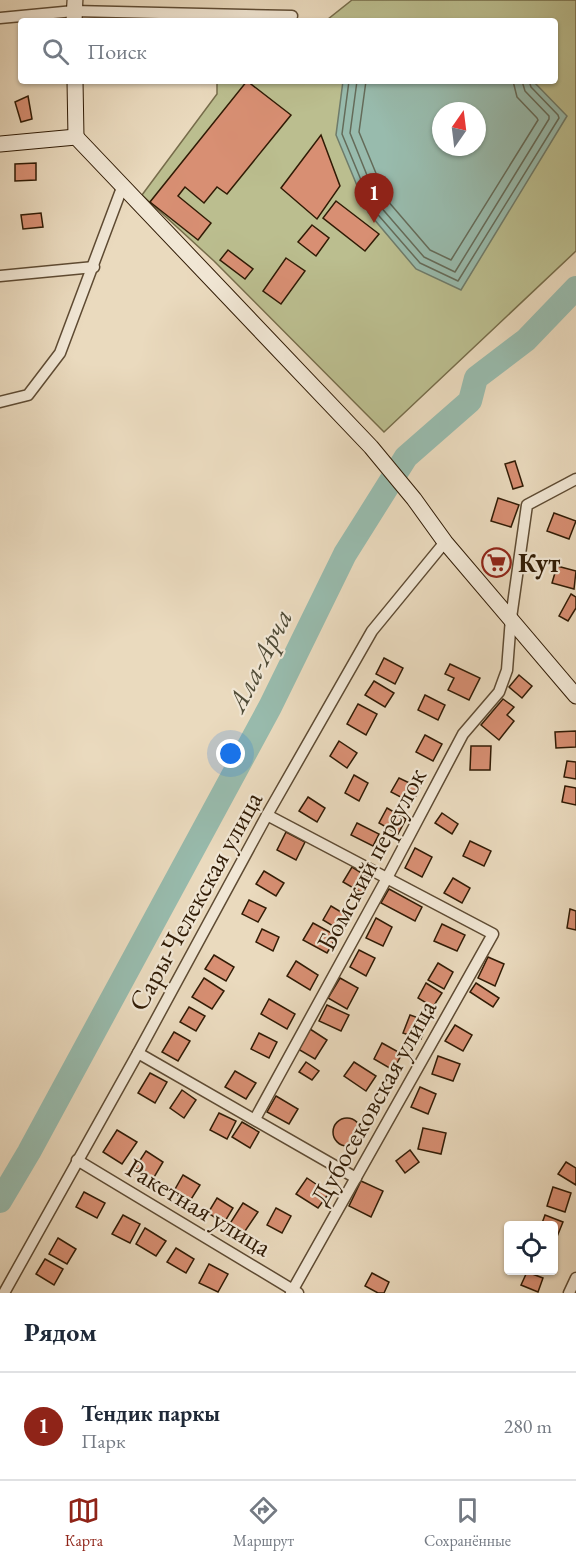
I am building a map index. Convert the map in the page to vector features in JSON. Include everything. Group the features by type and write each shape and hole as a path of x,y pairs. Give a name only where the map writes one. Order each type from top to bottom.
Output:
{"street":[{"path":"0,18 74,11 292,16"},
{"path":"75,84 76,137 371,447 414,499 445,542 576,696"},
{"path":"0,144 76,137"},
{"path":"0,402 28,395 60,353 123,186"},
{"path":"0,276 93,267"},
{"name":"Бомский переулок","path":"255,1119 463,734 499,692 507,670 511,618 527,505 576,477"},
{"name":"Сары-Челекская улица","path":"4,1293 267,815 372,631 445,542"},
{"path":"267,815 387,878"},
{"name":"Дубосековская улица","path":"294,1292 493,934 387,878"},
{"path":"138,1053 356,1178"},
{"name":"Ракетная улица","path":"77,1160 294,1292"},
{"path":"569,1293 576,1278"}],"green space":[{"path":"352,0 576,0 576,251 384,432 214,261 142,195 217,94 217,84 558,84 558,18 329,18"}],"water":[{"path":"343,84 536,84 567,116 461,290 416,269 368,212 336,135"}],"building":[{"path":"245,84 251,84 291,115 227,194 217,187 204,203 185,187 178,196 211,223 198,240 150,202"},
{"path":"28,96 32,119 21,122 15,102"},
{"path":"321,135 340,186 317,219 281,188"},
{"path":"36,163 36,180 15,181 15,164"},
{"path":"336,201 379,234 365,251 323,218"},
{"path":"41,213 43,227 23,229 21,215"},
{"path":"312,225 329,238 316,256 298,242"},
{"path":"228,250 253,269 245,279 220,260"},
{"path":"286,258 305,271 281,304 263,291"},
{"path":"515,461 523,486 513,489 505,464"},
{"path":"498,498 519,505 511,527 491,521"},
{"path":"554,513 576,521 569,539 547,531"},
{"path":"495,555 506,565 500,571 489,561"},
{"path":"557,566 576,571 574,589 552,583"},
{"path":"571,594 576,597 576,608 568,621 559,616"},
{"path":"384,658 403,668 395,684 376,674"},
{"path":"450,664 480,678 469,700 448,690 454,678 445,674"},
{"path":"519,675 532,686 522,698 509,687"},
{"path":"374,681 394,693 385,707 365,695"},
{"path":"425,695 445,705 438,720 418,710"},
{"path":"503,699 514,707 507,715 514,721 499,740 481,725"},
{"path":"358,704 377,714 366,735 347,724"},
{"path":"576,731 576,747 556,748 555,732"},
{"path":"425,735 442,744 433,761 416,752"},
{"path":"339,741 357,753 347,768 330,756"},
{"path":"471,746 491,746 490,770 470,770"},
{"path":"567,761 576,762 576,779 564,777"},
{"path":"354,775 368,783 359,801 345,793"},
{"path":"399,778 420,788 412,803 391,792"},
{"path":"565,786 576,788 576,805 562,802"},
{"path":"308,797 325,808 317,822 299,811"},
{"path":"387,808 406,819 398,834 379,823"},
{"path":"442,813 458,824 452,834 435,823"},
{"path":"357,823 379,834 373,846 351,835"},
{"path":"286,832 305,842 296,860 277,850"},
{"path":"470,841 491,851 484,866 463,856"},
{"path":"415,848 432,857 422,877 405,868"},
{"path":"352,867 371,879 362,893 343,882"},
{"path":"264,871 284,883 276,896 256,884"},
{"path":"453,878 470,888 462,903 444,893"},
{"path":"389,889 422,907 415,921 381,903"},
{"path":"249,900 266,908 258,922 242,914"},
{"path":"331,906 351,918 343,932 323,920"},
{"path":"570,909 576,911 576,930 567,928"},
{"path":"376,918 392,927 383,946 366,938"},
{"path":"313,923 337,936 327,953 303,940"},
{"path":"442,924 465,935 457,951 434,941"},
{"path":"262,929 279,937 273,951 256,942"},
{"path":"359,950 375,958 366,976 350,967"},
{"path":"214,955 234,967 226,981 205,969"},
{"path":"488,957 504,964 495,986 478,978"},
{"path":"296,961 318,975 310,990 287,976"},
{"path":"438,963 453,972 444,989 428,980"},
{"path":"204,978 224,991 212,1009 192,997"},
{"path":"340,978 358,988 347,1009 328,998"},
{"path":"426,983 442,993 433,1007 418,998"},
{"path":"476,983 499,998 493,1007 470,992"},
{"path":"269,999 295,1014 287,1029 261,1014"},
{"path":"327,1005 349,1015 341,1031 319,1021"},
{"path":"189,1007 205,1016 196,1031 180,1022"},
{"path":"410,1015 427,1021 421,1039 403,1033"},
{"path":"455,1025 472,1035 463,1051 445,1041"},
{"path":"310,1029 327,1040 315,1059 298,1049"},
{"path":"174,1032 190,1041 178,1061 162,1052"},
{"path":"259,1033 277,1042 269,1058 251,1049"},
{"path":"382,1043 402,1054 393,1070 374,1059"},
{"path":"438,1056 460,1064 453,1081 432,1074"},
{"path":"306,1062 319,1071 312,1080 299,1072"},
{"path":"354,1062 376,1076 366,1091 344,1076"},
{"path":"235,1071 256,1083 246,1099 225,1087"},
{"path":"150,1073 167,1082 155,1103 138,1093"},
{"path":"420,1087 436,1094 428,1114 411,1107"},
{"path":"182,1090 196,1100 184,1118 170,1108"},
{"path":"276,1096 298,1109 289,1124 267,1112"},
{"path":"219,1113 236,1121 227,1139 210,1130"},
{"path":"347,1118 357,1122 361,1132 357,1142 347,1146 337,1142 333,1132 337,1122"},
{"path":"242,1122 259,1132 250,1148 232,1137"},
{"path":"423,1128 446,1133 441,1154 418,1149"},
{"path":"117,1130 137,1142 122,1164 103,1152"},
{"path":"410,1150 419,1162 405,1173 396,1161"},
{"path":"146,1151 163,1162 153,1179 135,1168"},
{"path":"566,1162 576,1168 576,1185 558,1174"},
{"path":"183,1175 200,1185 190,1201 174,1191"},
{"path":"307,1178 329,1193 318,1208 296,1194"},
{"path":"361,1181 383,1191 371,1217 349,1206"},
{"path":"553,1187 571,1193 565,1212 547,1206"},
{"path":"84,1192 105,1203 97,1218 76,1207"},
{"path":"217,1198 233,1208 224,1223 208,1213"},
{"path":"243,1203 258,1212 243,1234 229,1225"},
{"path":"276,1208 291,1216 282,1233 267,1225"},
{"path":"123,1215 140,1224 130,1243 112,1234"},
{"path":"545,1215 563,1222 558,1234 558,1221 543,1221"},
{"path":"145,1228 166,1241 156,1256 136,1244"},
{"path":"58,1238 76,1249 67,1264 49,1254"},
{"path":"176,1248 194,1259 186,1273 167,1262"},
{"path":"45,1259 63,1269 54,1285 36,1274"},
{"path":"209,1264 228,1274 218,1292 199,1283"},
{"path":"372,1273 389,1282 384,1293 378,1293 365,1286"},
{"path":"526,1275 543,1278 538,1292 521,1285"}],"waterway":[{"name":"Ала-Арча","path":"0,1201 29,1152 270,707 345,554 406,457 470,401 476,378 526,340 576,288"}],"place":[{"name":"Тендик паркы","path":"374,223"},
{"name":"Кут","path":"497,562"}]}
